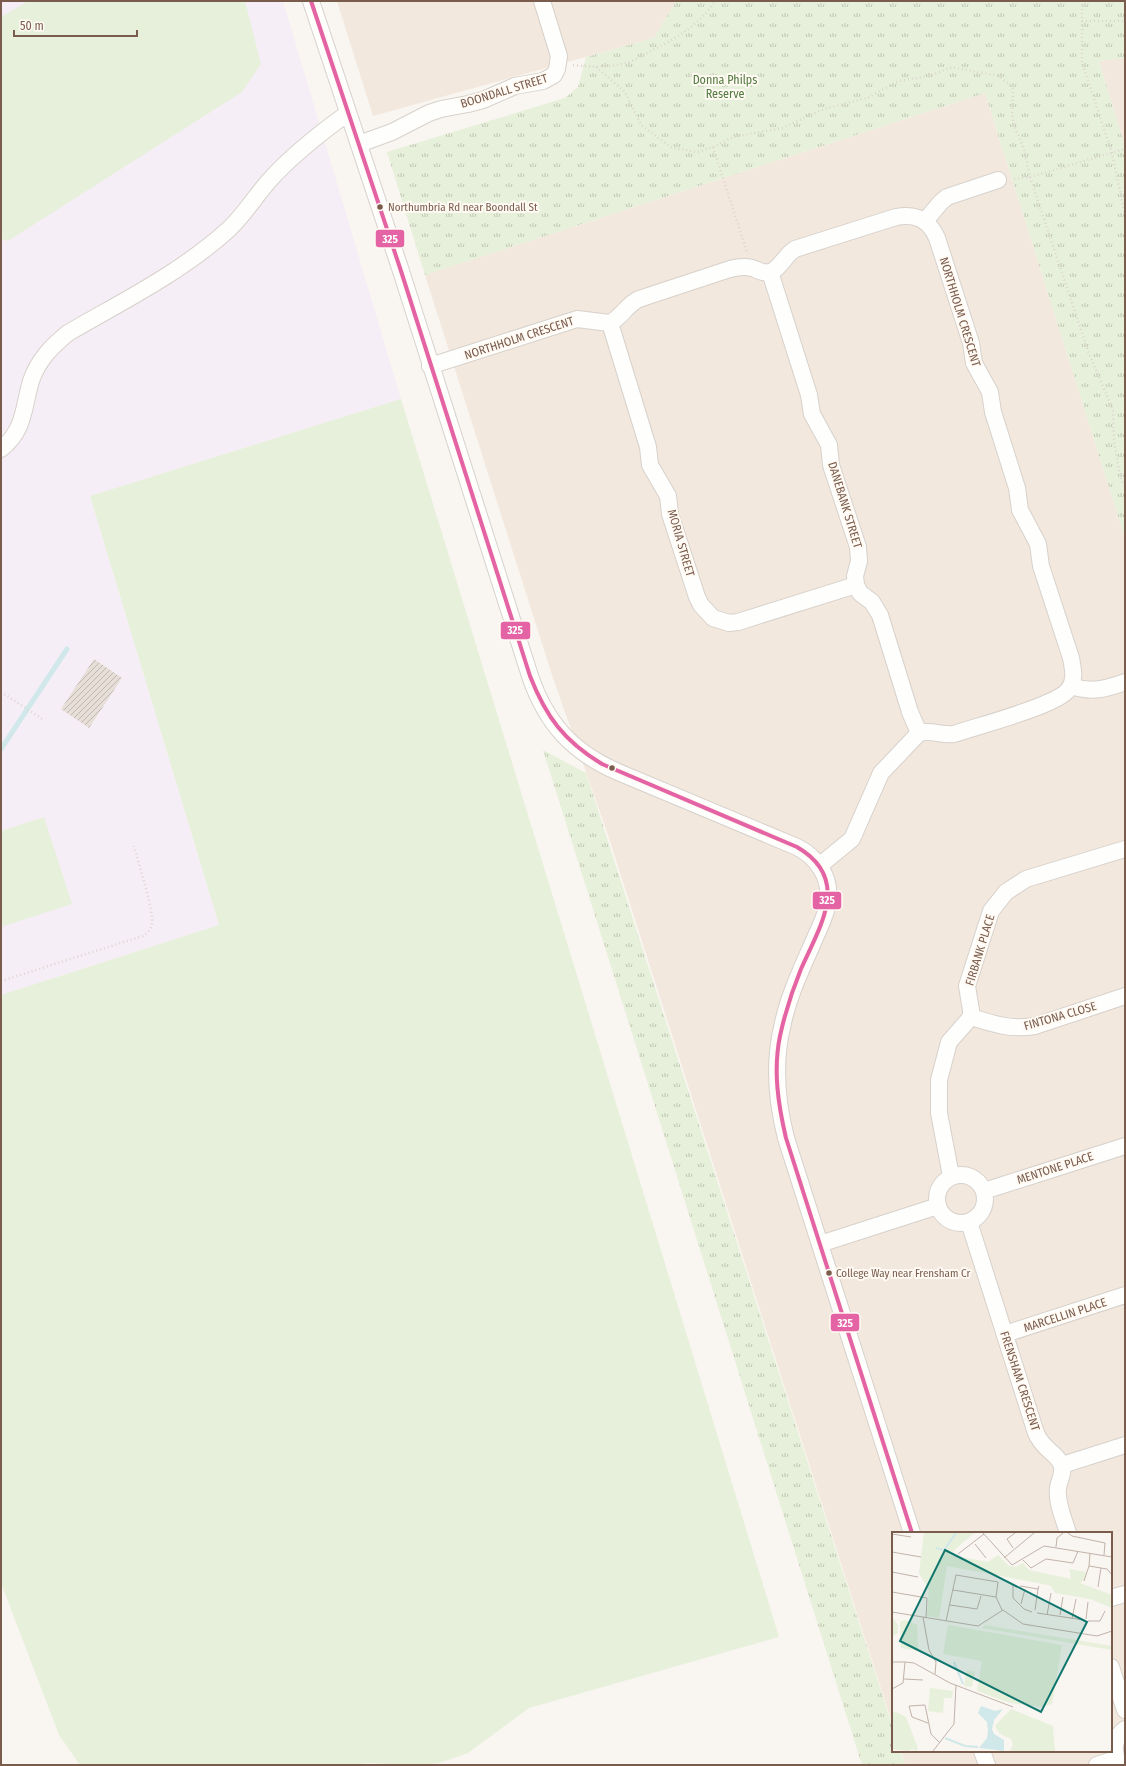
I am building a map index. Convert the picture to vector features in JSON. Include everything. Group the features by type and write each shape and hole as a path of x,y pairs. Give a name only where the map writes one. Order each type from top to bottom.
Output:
{"street":[{"path":"311,1 359,144 536,694 550,719 582,753 606,767 796,847 808,853 825,875 828,892 826,910 796,983 783,1023 776,1074 780,1112 786,1138 912,1532"},
{"name":"BOONDALL STREET","path":"359,144 392,132 429,113 483,100 515,86 549,79 554,75 559,64 558,50 542,1"},
{"path":"1,449 10,442 16,434 22,421 32,380 42,358 54,344 68,333 164,277 210,246 230,228 268,182 288,163 348,113"},
{"path":"610,323 614,321 627,306 639,299 730,269 737,267 751,268 762,272 770,272 777,267 790,252 802,247 905,215 914,215 925,221 946,197 998,180"},
{"name":"NORTHHOLM CRESCENT","path":"925,221 930,225 938,238 971,343 974,363 990,392 993,412 1017,488 1020,510 1038,544 1041,566 1073,667 1074,673 1071,686"},
{"name":"DANEBANK STREET","path":"770,272 809,394 812,414 829,445 831,465 858,547 859,561 855,576 856,585"},
{"name":"NORTHHOLM CRESCENT","path":"430,366 573,320 584,319 610,323"},
{"name":"MORIA STREET","path":"610,323 648,447 650,465 668,496 670,514 697,597 706,612 721,621 738,622 856,585"},
{"path":"856,585 860,593 872,602 880,615 910,712 919,733"},
{"path":"819,866 852,839 882,773 919,733 931,732 942,735 954,734 1049,703 1064,695 1071,686 1085,690 1098,690 1125,682"},
{"name":"FIRBANK PLACE","path":"971,1017 967,992 968,978 991,911 1006,892 1026,879 1125,849"},
{"name":"FINTONA CLOSE","path":"971,1017 1012,1028 1023,1028 1125,996"},
{"path":"951,1176 938,1113 939,1080 949,1042 971,1017"},
{"name":"MENTONE PLACE","path":"984,1191 1125,1146"},
{"path":"959,1174 971,1177 980,1184 984,1191 984,1206 976,1218 969,1222 961,1223 947,1218 941,1213 938,1206 938,1192 945,1180 951,1176 959,1174"},
{"path":"820,1244 938,1206"},
{"name":"FRENSHAM CRESCENT","path":"969,1222 1039,1439 1046,1449 1057,1458 1062,1465"},
{"name":"MARCELLIN PLACE","path":"1005,1334 1125,1295"},
{"path":"1068,1532 1058,1493 1063,1473 1062,1465 1125,1445"},
{"path":"1112,1598 1125,1594"},
{"path":"1112,1669 1125,1710"},
{"path":"1097,1765 1118,1762 1114,1751 1115,1743 1118,1736 1125,1729"},
{"path":"982,1752 987,1765"}],"path":[{"path":"559,64 596,67 626,63 671,41 694,26 710,9 714,1"},
{"path":"1082,1 1082,62 1112,153 1125,215"},
{"path":"1082,21 1125,21"},
{"path":"596,67 625,92 641,125 672,148 698,152 713,147 733,137 782,128 824,109 867,98 899,81 928,76 952,67 999,76 1013,89 1012,115 1016,130 1024,149 1030,177 1088,351 1113,410 1114,442 1120,476 1125,487"},
{"path":"713,147 748,254 751,268"},
{"path":"1030,177 1125,149"},
{"path":"1,692 44,720"},
{"path":"1,981 143,936 148,932 153,921 152,913 134,846"}],"shaded area":[{"path":"1,1 283,1 401,399 90,496 219,925 1,995"},
{"path":"337,1 676,1 654,38 373,116"},
{"path":"1125,58 1125,147 1099,61"},
{"path":"985,93 1125,538 1125,1765 905,1765 901,1752 1112,1752 1112,1532 892,1532 892,1723 608,835 552,675 425,275"}],"green space":[{"path":"28,1 245,1 261,64 242,92 8,241 1,239 1,17"},
{"name":"Donna Philps Reserve","path":"676,1 1125,1 1125,58 1099,61 1125,147 1125,538 985,93 425,275 387,152 565,98 578,87 586,57 654,38"},
{"path":"401,399 779,1637 529,1708 468,1753 439,1763 418,1765 367,1763 354,1765 80,1765 59,1735 1,1583 1,995 219,925 90,496"},
{"path":"543,750 586,773 892,1725 892,1752 900,1752 905,1765 862,1765"},
{"path":"44,817 72,904 1,927 1,831"}],"building":[{"path":"94,659 122,678 89,728 61,709"}],"waterway":[{"path":"1,749 67,649"}],"transit line":[{"name":"325","path":"311,1 401,271 530,676 536,691 550,716 567,737 602,764 797,847 814,860 824,874 827,888 827,904 823,920 801,969 786,1010 778,1049 777,1087 786,1138 912,1532"}],"place":[{"name":"Northumbria Rd near Boondall St","path":"380,207"},
{"name":"College Way near Frensham Cr","path":"829,1273"}]}
